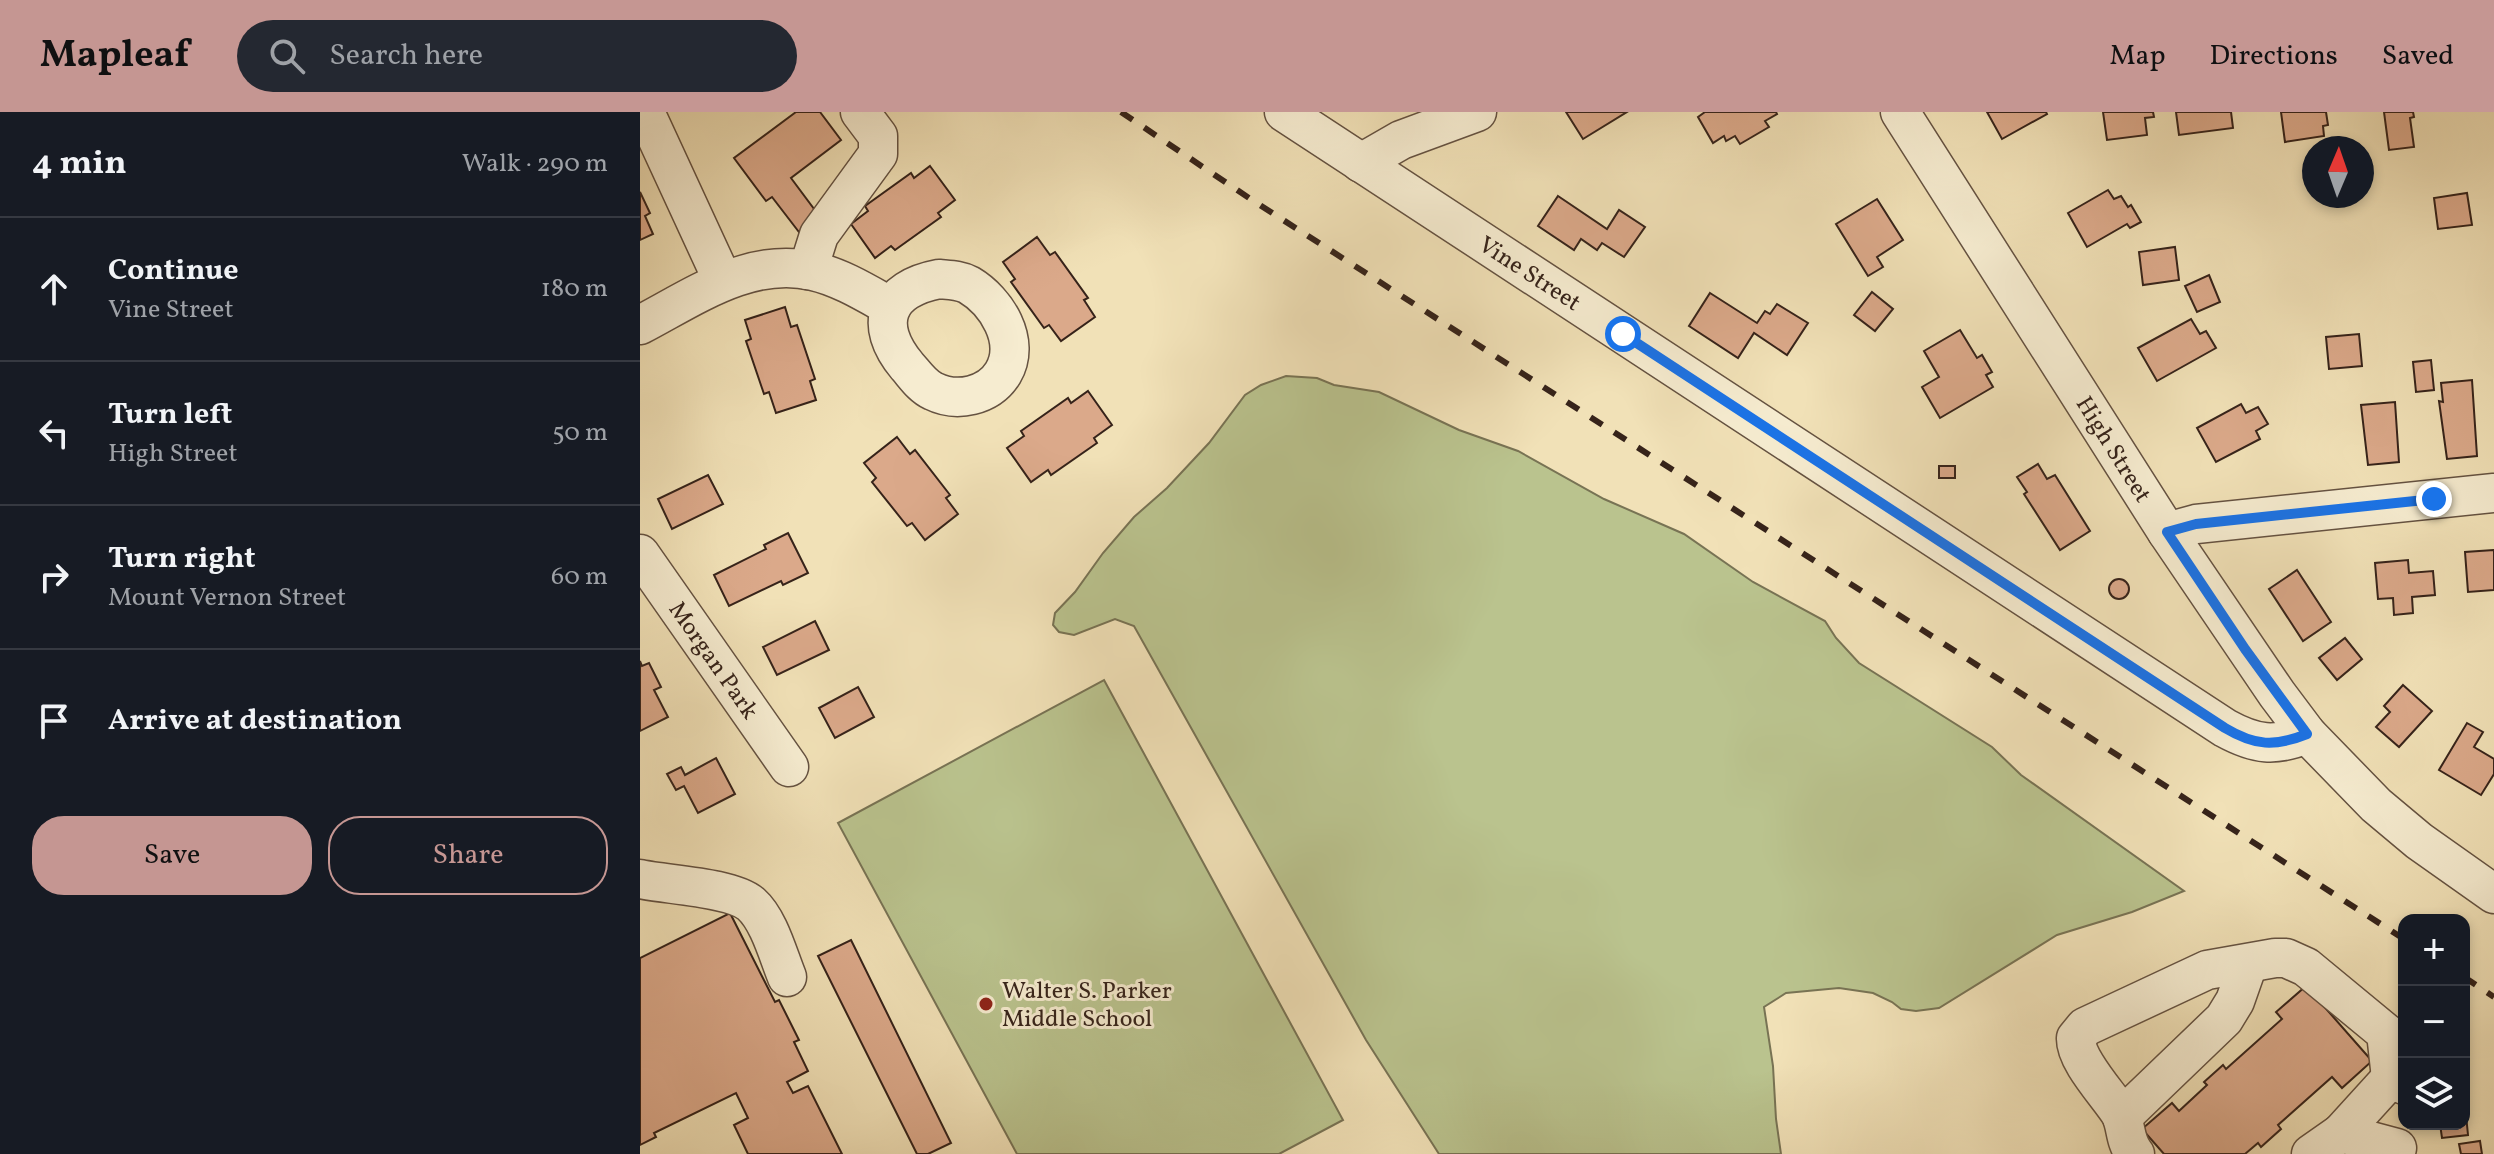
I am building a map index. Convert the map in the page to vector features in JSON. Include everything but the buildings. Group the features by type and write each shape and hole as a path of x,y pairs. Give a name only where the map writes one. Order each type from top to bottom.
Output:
{"street":[{"path":"645,112 723,281"},
{"path":"808,270 819,235 878,154 878,136 860,112"},
{"name":"Vine Street","path":"1284,112 2225,728 2253,741 2268,743 2284,743 2307,734"},
{"path":"1361,163 1401,140 1477,112"},
{"name":"High Street","path":"1900,112 2167,532 2253,661 2307,734 2386,814 2494,894"},
{"path":"640,325 723,281 769,269 808,270 846,283 891,307"},
{"path":"2167,532 2196,524 2494,493"},
{"name":"Morgan Park","path":"640,554 789,767"},
{"path":"640,879 711,891 751,904 764,923 787,977"},
{"path":"2135,1154 2125,1138 2122,1117 2076,1049 2079,1032 2207,970 2275,958 2286,958 2306,967 2386,1033 2398,1082 2326,1144"},
{"path":"2122,1117 2224,1019 2235,1001 2248,964"},
{"path":"2326,1144 2400,1142"}],"green space":[{"path":"1286,376 1317,378 1334,385 1379,392 1459,430 1518,451 1604,499 1684,534 1753,582 1825,621 1859,663 1992,747 2021,775 2184,891 2132,912 2057,935 1939,1008 1901,1009 1873,993 1839,988 1786,993 1764,1007 1781,1154 1439,1154 1366,1040 1134,626 1115,619 1074,635 1059,632 1053,625 1055,613 1075,592 1103,553 1134,517 1167,488 1209,443 1245,395"},
{"path":"1104,680 1343,1120 1279,1154 1017,1154 838,823"}],"railway":[{"path":"1121,112 1252,200 2398,935"},
{"path":"2470,981 2494,997"}],"place":[{"name":"Walter S. Parker Middle School","path":"986,1004"}],"route":[{"path":"1623,334 2225,728 2253,741 2284,743 2307,734 2245,649 2167,532 2196,524 2434,499"}]}
